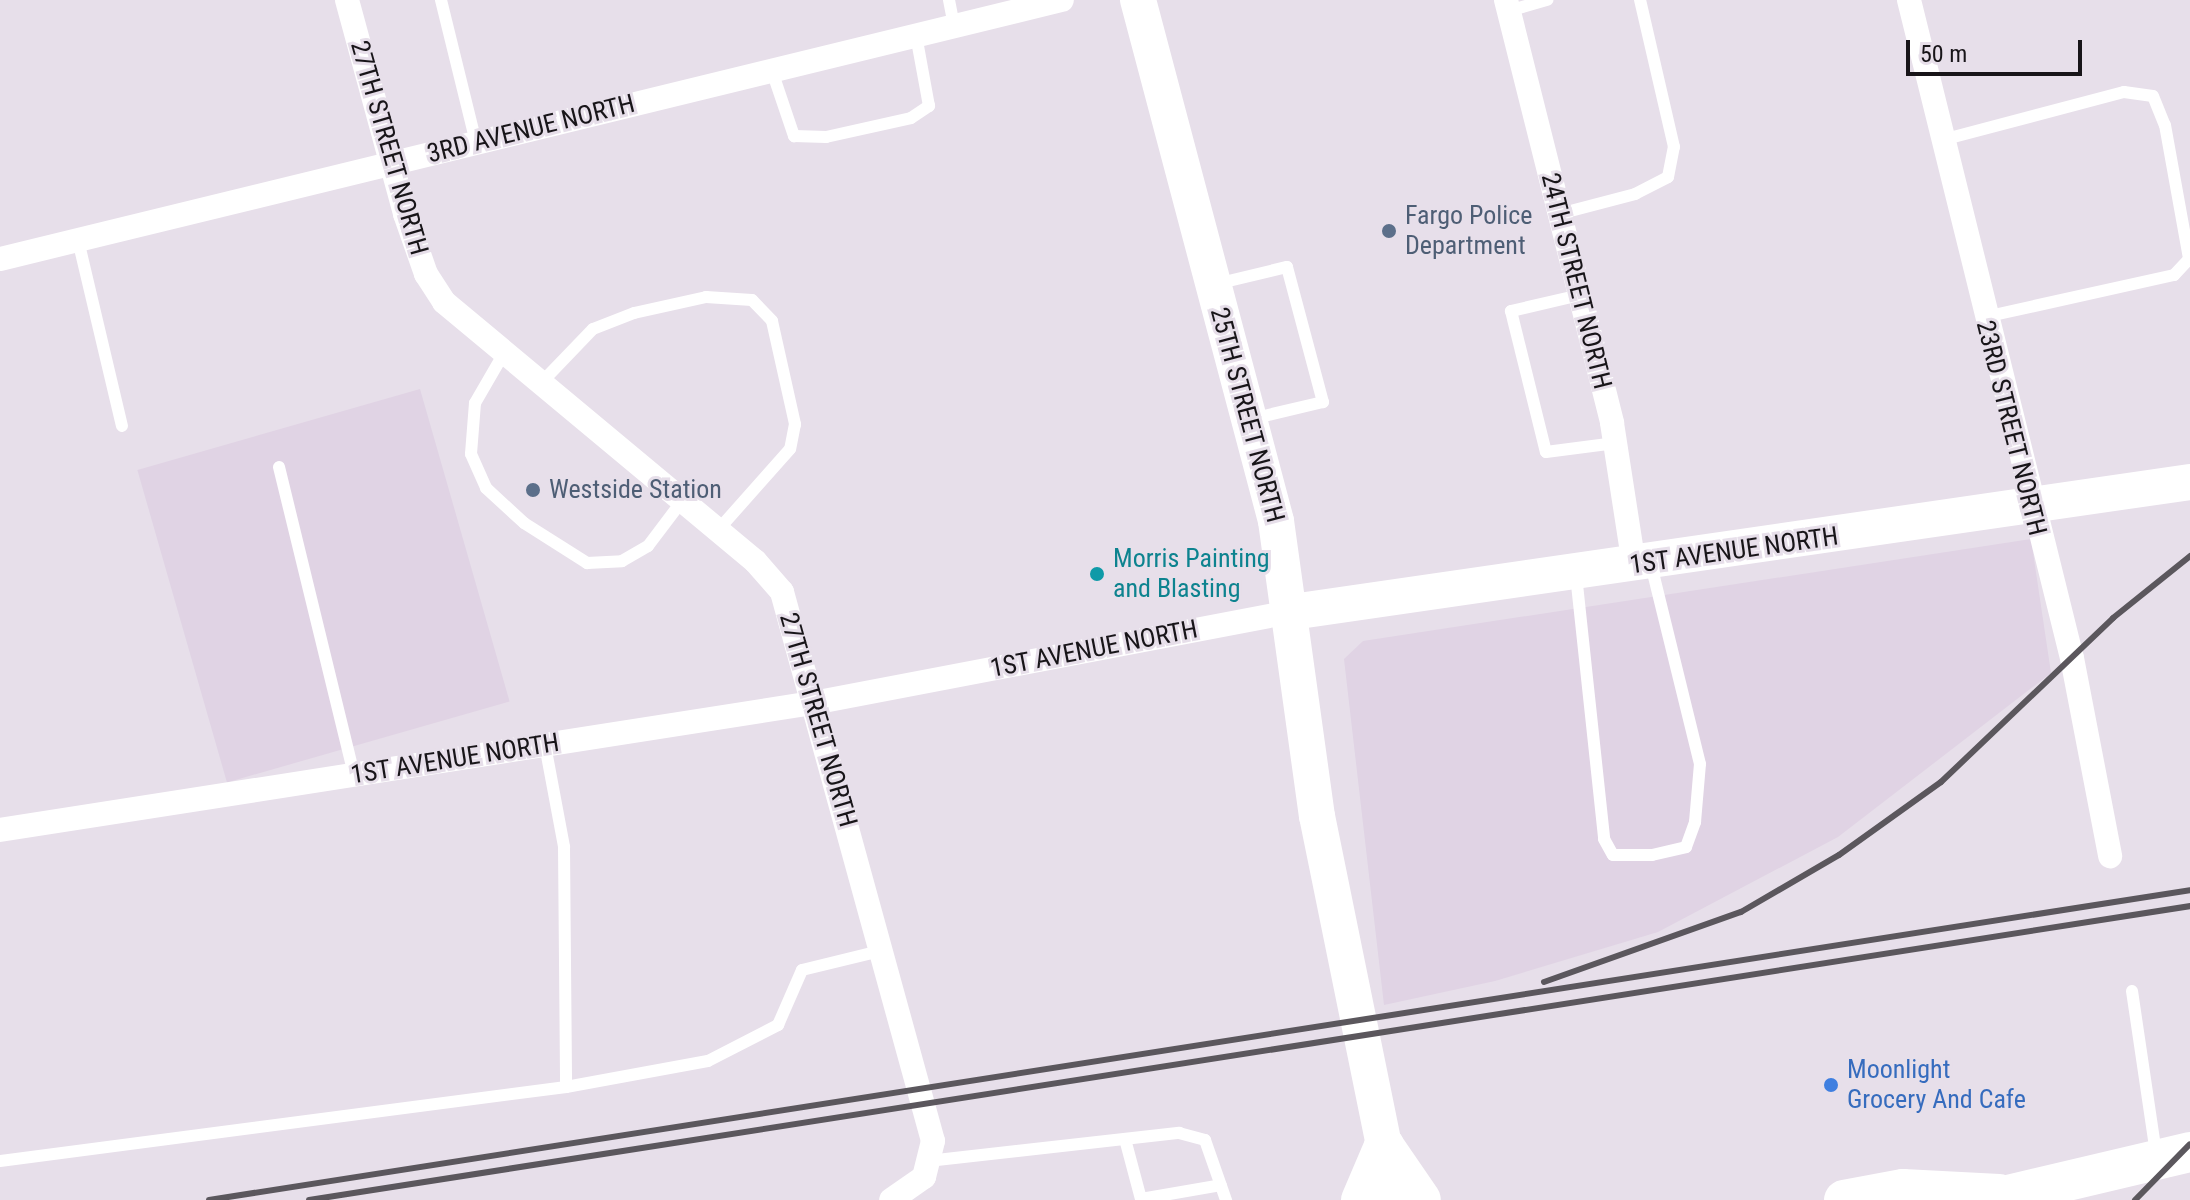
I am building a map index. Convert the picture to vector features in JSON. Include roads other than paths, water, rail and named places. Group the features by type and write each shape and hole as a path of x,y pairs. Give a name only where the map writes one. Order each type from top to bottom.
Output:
{"main road":[{"name":"25TH STREET NORTH","path":"1138,0 1276,521 1292,612 1317,816 1395,1200"},
{"name":"1ST AVENUE NORTH","path":"1292,612 1576,575 2190,482"},
{"path":"1361,1200 1384,1146"},
{"path":"1384,1146 1421,1200"},
{"path":"1844,1200 1903,1189 1993,1197 2173,1155"}],"street":[{"name":"27TH STREET NORTH","path":"347,0 426,274 444,302 718,530 782,592 884,950 933,1141 928,1161"},
{"name":"23RD STREET NORTH","path":"1909,0 1983,317 2072,658 2110,856"},
{"name":"3RD AVENUE NORTH","path":"0,259 1052,1"},
{"name":"24TH STREET NORTH","path":"1507,5 1580,295 1642,564"},
{"name":"1ST AVENUE NORTH","path":"0,830 813,703 1292,612"},
{"path":"891,1200 924,1177 928,1161"}],"lane":[{"path":"441,0 476,143"},
{"path":"949,0 954,26"},
{"path":"1507,5 1547,0"},
{"path":"1559,214 1635,194 1668,177 1674,147 1640,0"},
{"path":"772,71 794,136 826,137 911,118 929,106 928,75 916,35"},
{"path":"1942,140 2124,92 2153,96 2165,125 2189,259 2174,275 1983,317"},
{"path":"78,240 122,426"},
{"path":"1213,284 1287,267 1323,402 1250,420"},
{"path":"1580,295 1511,311 1546,452 1615,443"},
{"path":"541,383 593,329 620,318 706,297 752,300 772,321 795,424 790,449 718,530"},
{"path":"504,353 475,403 471,454 486,488 524,523 587,563 622,561 648,546 682,501"},
{"path":"279,467 354,775"},
{"path":"1576,575 1604,839 1613,855 1652,855 1686,847 1695,822 1700,764 1642,564"},
{"path":"545,745 564,847 566,1087"},
{"path":"0,1161 566,1087 708,1061 778,1025 802,970 884,950"},
{"path":"2132,991 2173,1155"},
{"path":"928,1161 1179,1133 1205,1140 1226,1200"},
{"path":"1125,1139 1140,1200 1221,1185"}],"railway":[{"path":"1544,982 1741,912 1839,855 1941,782 2113,618 2190,556"},
{"path":"209,1200 2190,890"},
{"path":"309,1200 2190,906"},
{"path":"2135,1200 2190,1144"}],"place":[{"name":"Fargo Police Department","path":"1389,231"},
{"name":"Westside Station","path":"533,490"},
{"name":"Morris Painting and Blasting","path":"1097,574"},
{"name":"Moonlight Grocery And Cafe","path":"1831,1085"}]}
